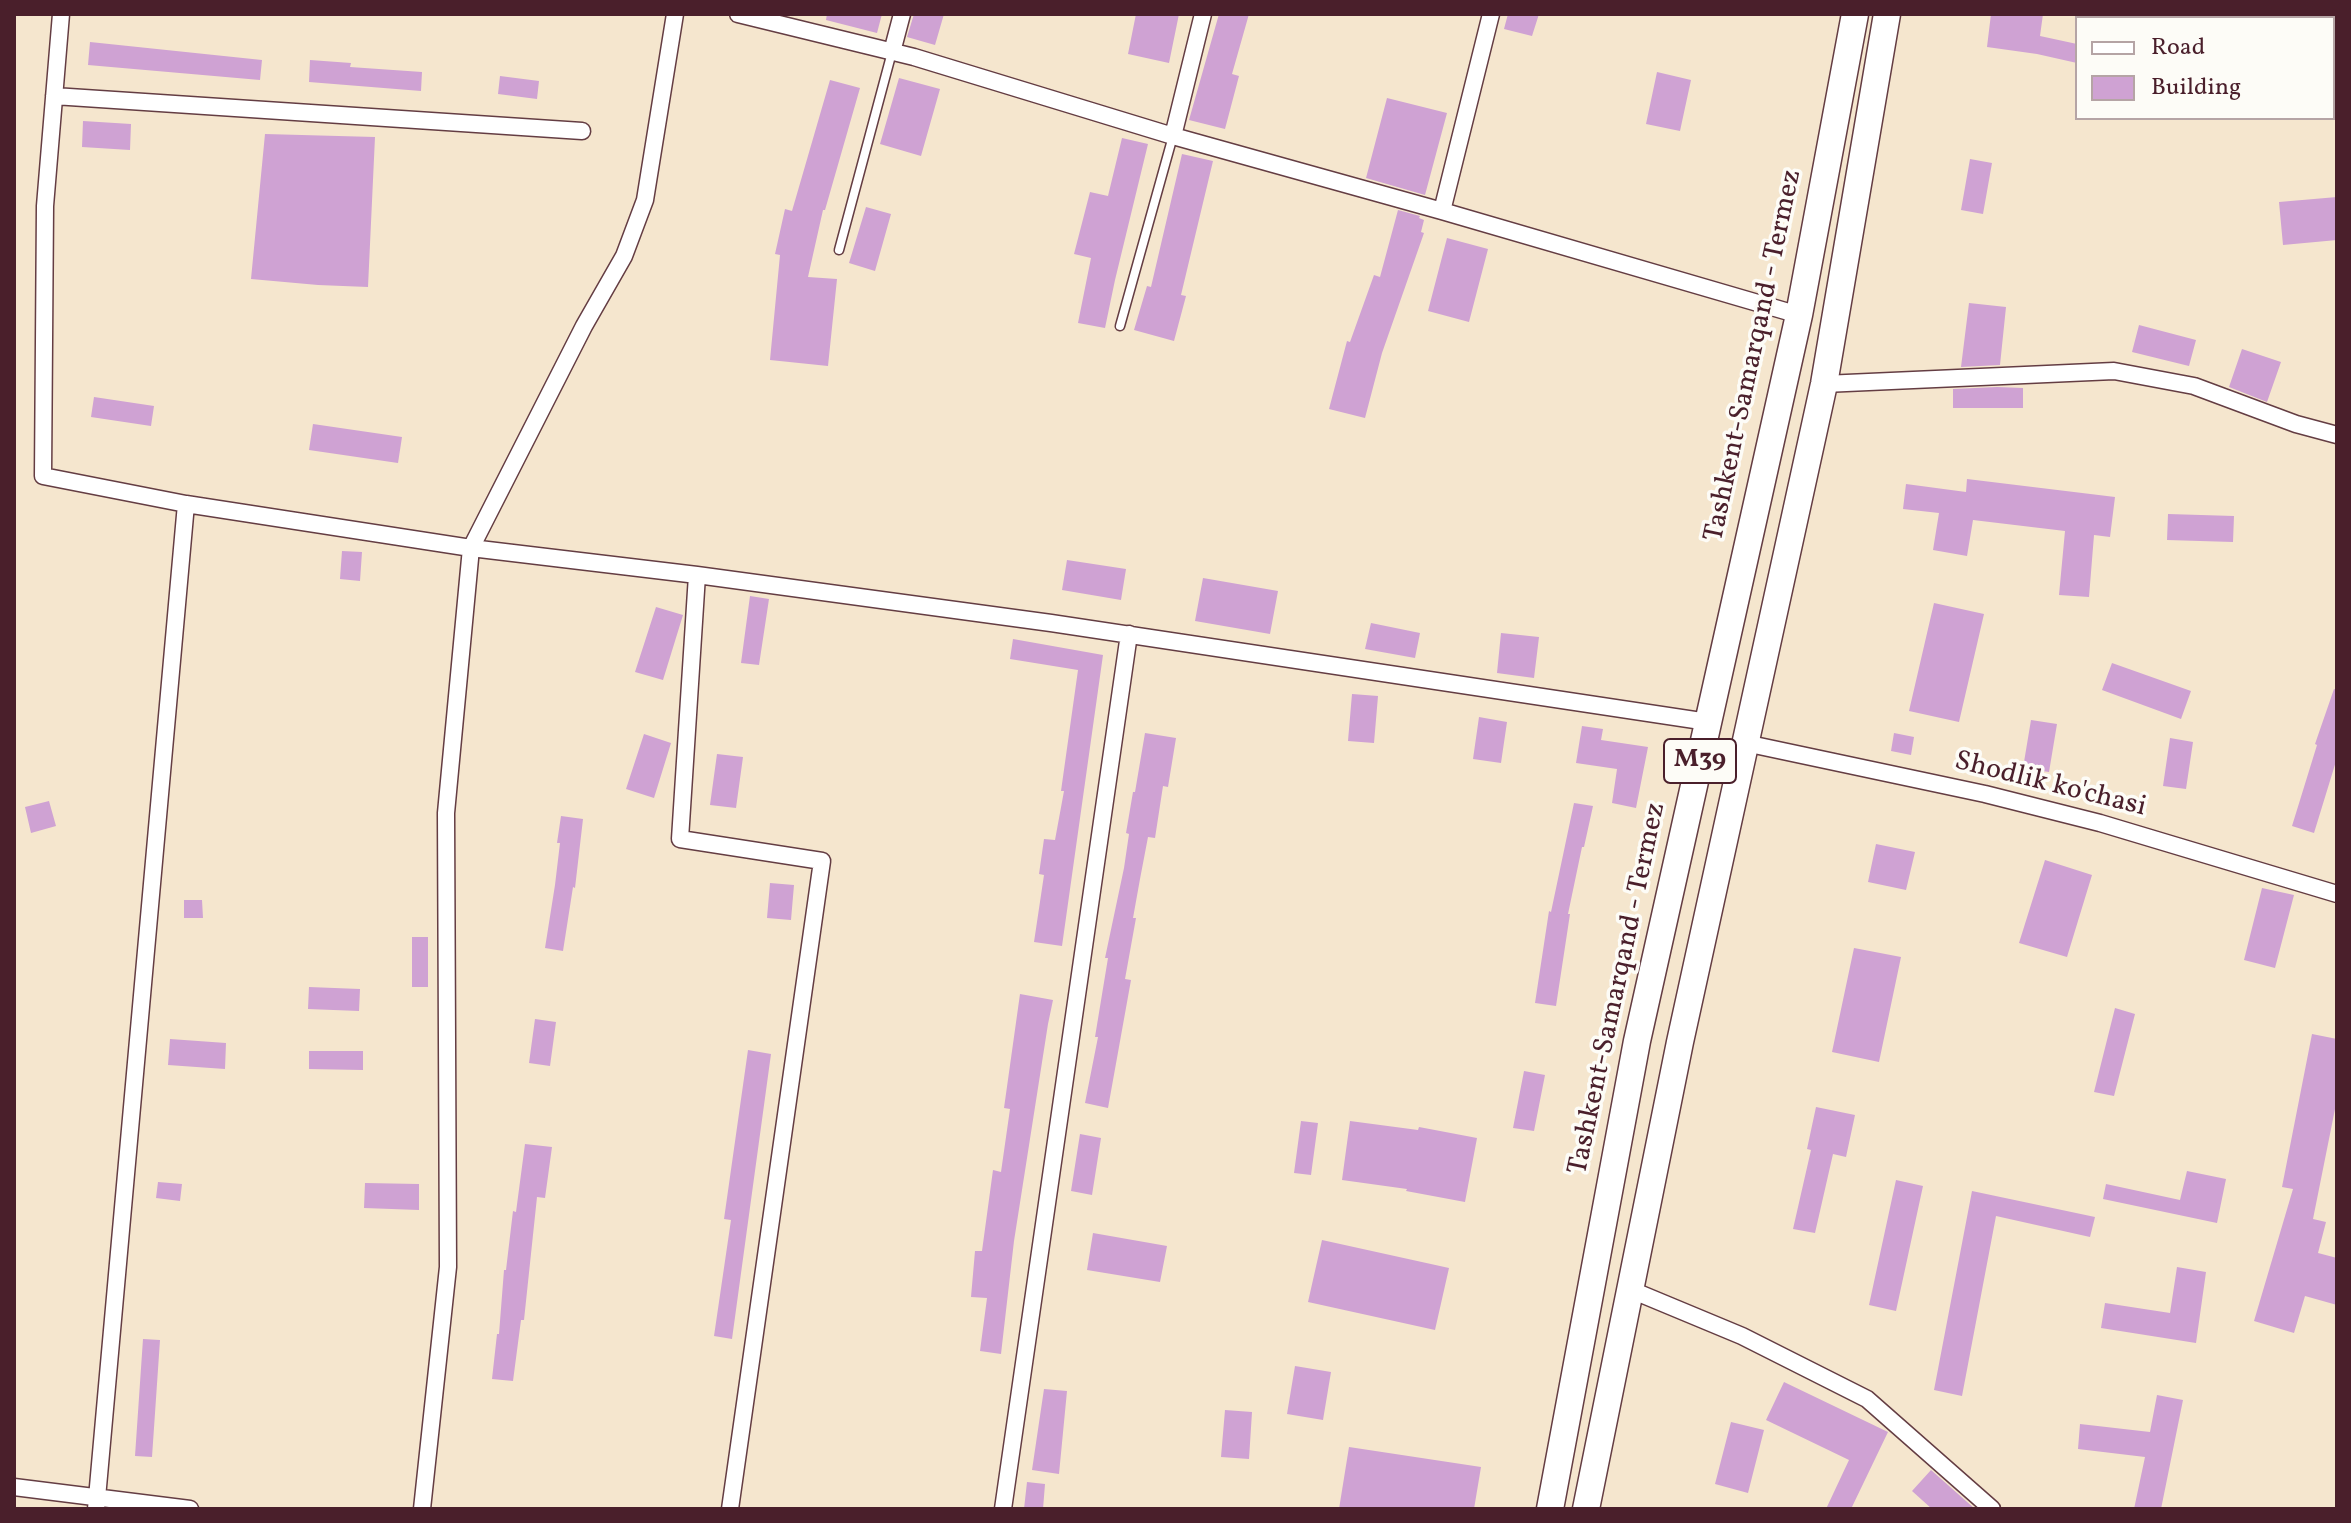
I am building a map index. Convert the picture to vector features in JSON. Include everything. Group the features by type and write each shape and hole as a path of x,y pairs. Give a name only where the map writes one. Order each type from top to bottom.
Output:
{"highway":[{"name":"Tashkent-Samarqand - Termez","path":"1550,1509 1637,1041 1799,315 1855,14"},
{"name":"M39","path":"1586,1509 1680,1042 1824,384 1887,14"},
{"path":"1768,454 1782,449 1791,451 1798,459 1803,483"}],"street":[{"path":"61,14 45,206 43,476 186,504 471,548 697,575 1129,634 1708,722"},
{"path":"422,1509 448,1267 446,813 471,548 584,326 624,256 645,200 675,14"},
{"path":"738,14 892,52 1173,136 1799,315"},
{"path":"892,52 902,14"},
{"path":"1173,136 1203,14"},
{"path":"1442,211 1491,14"},
{"path":"54,96 582,131"},
{"path":"1824,384 2114,371 2194,386 2296,424 2337,435"},
{"path":"97,1504 186,504"},
{"path":"697,575 680,839 822,861 730,1509"},
{"path":"1003,1509 1129,634"},
{"name":"Shodlik ko'chasi","path":"1745,743 1985,794 2086,819 2337,894"},
{"path":"1629,1289 1742,1336 1867,1399 1992,1509"},
{"path":"14,1487 97,1504 190,1509"}],"lane":[{"path":"839,250 892,52"},
{"path":"1120,326 1173,136"}],"building":[{"path":"827,14 882,14 877,33 826,20"},
{"path":"914,14 944,14 935,45 907,37"},
{"path":"1136,14 1179,14 1169,63 1128,54"},
{"path":"1219,14 1249,14 1232,74 1239,76 1225,129 1189,120"},
{"path":"1508,14 1539,14 1532,36 1504,29"},
{"path":"1991,14 2043,14 2040,36 2075,44 2075,63 2037,54 1987,47"},
{"path":"90,42 262,60 260,80 88,65"},
{"path":"310,60 351,63 350,67 422,72 421,91 309,82"},
{"path":"1657,72 1691,80 1680,131 1646,124"},
{"path":"500,76 539,81 537,99 498,94"},
{"path":"899,78 940,89 921,156 880,144"},
{"path":"830,80 860,88 823,210 808,277 837,279 828,366 770,360 780,255 775,254 785,209 792,211"},
{"path":"1387,98 1447,113 1425,195 1366,178"},
{"path":"83,121 131,124 130,150 82,147"},
{"path":"265,134 375,137 368,287 251,279"},
{"path":"1122,138 1148,144 1105,328 1078,323 1091,258 1074,254 1090,192 1108,196"},
{"path":"1182,154 1213,161 1181,295 1186,296 1174,341 1134,330 1147,286 1151,287"},
{"path":"1970,159 1992,163 1983,214 1961,210"},
{"path":"2337,197 2337,240 2283,245 2279,202"},
{"path":"866,207 891,214 875,271 849,263"},
{"path":"1398,210 1420,216 1424,220 1421,232 1424,233 1382,353 1365,418 1329,409 1347,341 1350,342 1374,275 1380,277"},
{"path":"1447,238 1488,249 1469,322 1428,311"},
{"path":"1969,303 2006,307 2000,365 1961,367"},
{"path":"2139,325 2196,340 2189,366 2132,352"},
{"path":"2242,349 2281,362 2267,402 2229,387"},
{"path":"2023,388 2023,408 1953,408 1953,389"},
{"path":"94,397 154,406 151,426 91,417"},
{"path":"313,424 402,437 398,463 309,450"},
{"path":"1967,479 2115,497 2110,537 2094,535 2089,597 2059,595 2065,531 1973,520 1967,556 1933,550 1939,513 1903,509 1906,484 1966,492"},
{"path":"2168,514 2234,516 2233,542 2167,540"},
{"path":"342,551 362,552 360,581 340,579"},
{"path":"1067,560 1126,569 1121,600 1062,590"},
{"path":"1203,578 1278,591 1270,634 1195,621"},
{"path":"750,596 769,599 759,665 741,663"},
{"path":"1934,603 1984,614 1959,722 1909,711"},
{"path":"656,607 683,615 663,680 635,672"},
{"path":"1371,623 1420,633 1415,658 1365,649"},
{"path":"1501,633 1539,637 1534,678 1497,673"},
{"path":"1013,639 1103,655 1062,946 1034,942 1044,875 1039,874 1044,839 1055,840 1078,670 1010,659"},
{"path":"2112,663 2191,691 2181,719 2102,690"},
{"path":"2334,689 2337,690 2337,758 2314,833 2292,826"},
{"path":"1352,694 1378,696 1374,743 1348,741"},
{"path":"1479,717 1507,722 1501,763 1473,759"},
{"path":"2031,720 2057,724 2049,772 2023,768"},
{"path":"1582,726 1603,729 1601,740 1648,747 1636,808 1612,803 1617,769 1576,763"},
{"path":"1145,733 1176,738 1168,787 1163,786 1155,838 1148,837 1140,879 1125,979 1131,980 1108,1108 1085,1103 1098,1037 1095,1037 1108,958 1105,958 1124,868 1129,834 1126,833"},
{"path":"1894,733 1914,737 1911,755 1891,751"},
{"path":"644,734 671,743 654,798 626,789"},
{"path":"2170,738 2193,742 2186,789 2163,786"},
{"path":"717,754 743,757 736,808 710,805"},
{"path":"49,801 56,826 31,833 25,807"},
{"path":"1574,803 1593,806 1568,914 1556,1006 1535,1003 1549,911"},
{"path":"561,816 583,819 575,888 563,951 545,948"},
{"path":"1876,844 1915,852 1906,890 1868,882"},
{"path":"2045,860 2092,875 2067,957 2019,943"},
{"path":"770,883 794,885 791,920 767,918"},
{"path":"2262,888 2294,895 2275,968 2244,960"},
{"path":"184,900 202,900 203,918 184,918"},
{"path":"412,937 428,937 428,987 412,987"},
{"path":"1854,948 1901,957 1879,1062 1832,1052"},
{"path":"309,987 360,989 359,1011 308,1009"},
{"path":"1020,994 1053,1000 1014,1241 1001,1354 980,1351 987,1298 971,1297 975,1251 982,1251 993,1170 1001,1172 1010,1109 1004,1108"},
{"path":"2115,1008 2135,1014 2114,1096 2094,1092"},
{"path":"535,1019 556,1022 550,1066 529,1063"},
{"path":"2312,1034 2337,1039 2337,1099 2313,1219 2326,1222 2318,1253 2337,1258 2337,1305 2305,1296 2294,1333 2254,1321 2293,1189 2282,1187"},
{"path":"170,1039 226,1043 225,1069 168,1065"},
{"path":"748,1050 771,1054 732,1339 714,1336 731,1220 724,1219"},
{"path":"309,1051 363,1051 363,1070 309,1069"},
{"path":"1524,1071 1545,1075 1534,1131 1513,1128"},
{"path":"1816,1107 1855,1115 1846,1157 1833,1154 1815,1233 1793,1229 1811,1150 1807,1149"},
{"path":"1301,1121 1318,1123 1311,1175 1294,1173"},
{"path":"1350,1121 1418,1130 1419,1127 1477,1138 1465,1202 1407,1189 1342,1180"},
{"path":"1080,1134 1101,1138 1092,1195 1071,1191"},
{"path":"525,1144 552,1147 545,1198 537,1197 524,1320 521,1320 513,1381 492,1379 504,1270"},
{"path":"2187,1171 2226,1179 2217,1223 2103,1199 2106,1184 2180,1200"},
{"path":"1896,1180 1923,1186 1896,1311 1869,1305"},
{"path":"158,1182 182,1184 180,1201 156,1198"},
{"path":"365,1183 419,1184 419,1210 364,1208"},
{"path":"1972,1191 2095,1217 2090,1237 1996,1216 1962,1396 1934,1390"},
{"path":"1093,1233 1167,1246 1160,1282 1087,1270"},
{"path":"1322,1240 1449,1268 1435,1330 1308,1302"},
{"path":"2177,1267 2206,1272 2196,1343 2101,1328 2105,1303 2170,1313"},
{"path":"143,1339 160,1340 152,1457 135,1456"},
{"path":"1295,1366 1331,1372 1323,1420 1287,1414"},
{"path":"1784,1382 1888,1432 1851,1509 1826,1509 1849,1460 1766,1420"},
{"path":"1044,1389 1067,1391 1059,1474 1032,1470"},
{"path":"2157,1395 2183,1400 2161,1509 2134,1509 2145,1457 2078,1449 2080,1424 2150,1432"},
{"path":"1225,1410 1252,1412 1249,1459 1221,1457"},
{"path":"1731,1422 1764,1430 1748,1493 1715,1484"},
{"path":"1349,1447 1481,1467 1474,1509 1339,1509"},
{"path":"1931,1470 1975,1509 1932,1509 1912,1491"},
{"path":"1027,1482 1045,1484 1043,1509 1024,1509"}]}
